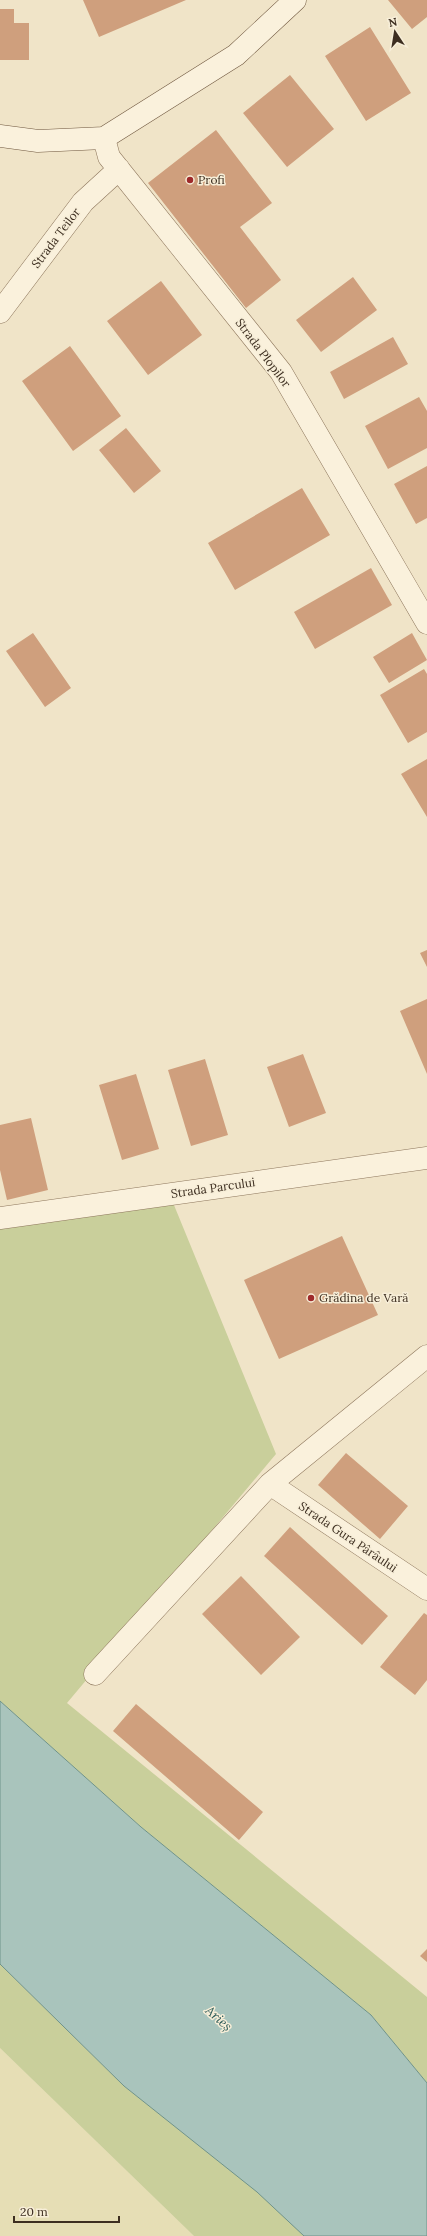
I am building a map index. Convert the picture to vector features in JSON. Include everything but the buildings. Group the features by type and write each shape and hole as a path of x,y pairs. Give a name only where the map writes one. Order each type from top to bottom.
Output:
{"street":[{"path":"0,136 38,141 104,138 236,55 294,0"},
{"name":"Strada Plopilor","path":"104,138 109,156 280,372 427,623"},
{"name":"Strada Teilor","path":"0,312 83,202 119,169"},
{"name":"Strada Parcului","path":"0,1218 427,1158"},
{"path":"95,1674 270,1484 427,1356"},
{"name":"Strada Gura Pârâului","path":"270,1484 427,1589"}],"shaded area":[{"path":"0,2048 194,2236 0,2236"}],"green space":[{"path":"167,1188 276,1454 67,1703 427,1997 427,2083 371,2015 141,1827 0,1701 0,1210"},
{"path":"0,1964 124,2086 283,2212 306,2236 194,2236 0,2048"}],"water":[{"name":"Arieș","path":"0,1701 141,1827 371,2015 427,2083 427,2236 304,2236 257,2192 124,2086 0,1964"}],"place":[{"name":"Profi","path":"190,180"},
{"name":"Grădina de Vară","path":"311,1298"}]}
